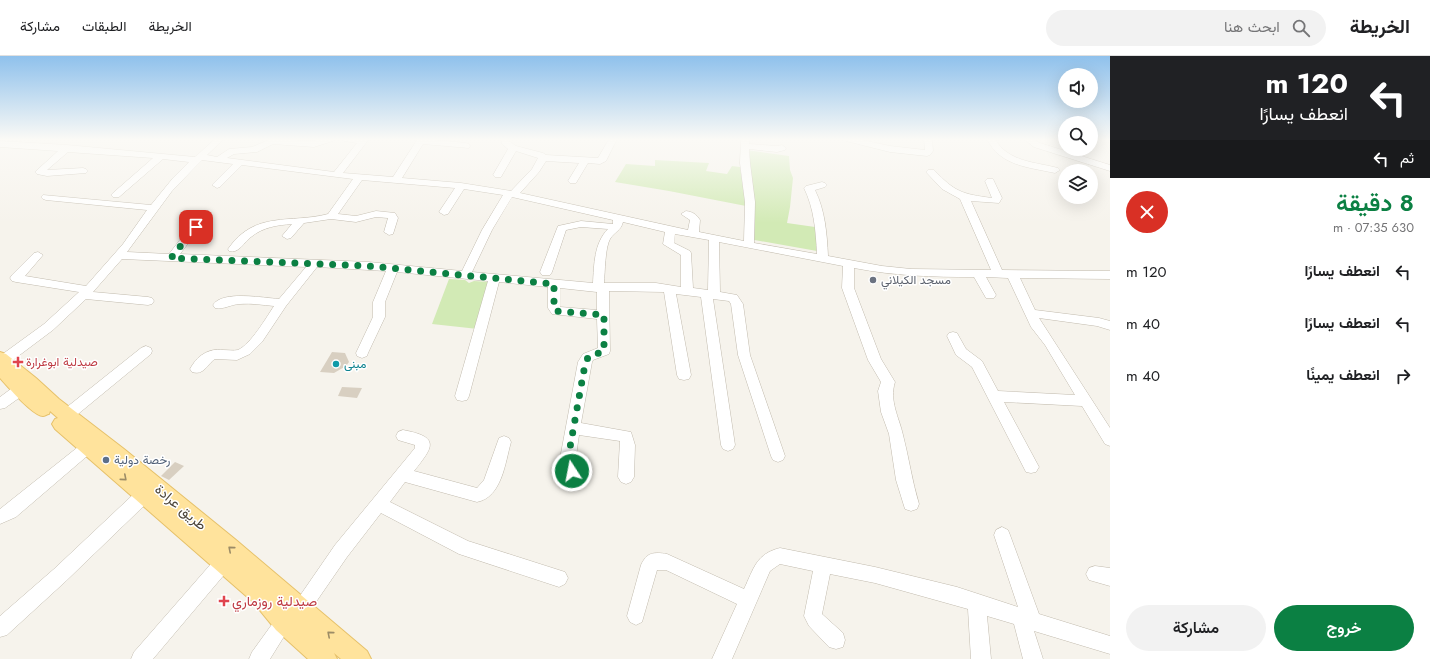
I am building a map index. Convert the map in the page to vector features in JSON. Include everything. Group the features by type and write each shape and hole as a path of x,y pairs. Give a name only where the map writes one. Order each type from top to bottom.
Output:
{"main road":[{"name":"طريق عرادة","path":"1,363 88,447 223,563 261,594 359,659"},
{"name":"طريق عرادة","path":"25,386 67,415 118,454 292,615"},
{"path":"292,615 326,659"}],"street":[{"path":"45,167 40,172 83,171"},
{"path":"116,195 148,167"},
{"path":"1,363 60,317 86,293 119,256 175,180 188,167"},
{"path":"217,185 235,167"},
{"path":"272,167 336,175 460,186 511,194 617,223 670,230 849,264 911,273 1110,275"},
{"path":"336,175 342,167"},
{"path":"396,180 404,167"},
{"path":"498,175 502,167"},
{"path":"465,276 487,230 511,194 538,167"},
{"path":"573,181 580,167"},
{"path":"746,167 746,182 750,202 749,245"},
{"path":"1044,167 1055,170"},
{"path":"931,172 945,187 964,197 996,201 997,198 990,181"},
{"path":"330,216 359,177"},
{"path":"822,185 809,188 814,198 821,230 823,258"},
{"path":"444,212 460,186"},
{"path":"46,197 153,208"},
{"path":"964,197 974,218 977,230 998,274"},
{"path":"233,249 251,232 267,224 281,220 301,220 330,216 356,219 376,214 391,215 393,218 388,232"},
{"path":"686,214 691,215 695,220 693,235"},
{"path":"171,258 204,216"},
{"path":"287,236 301,220"},
{"path":"546,272 562,228 581,224 617,223"},
{"path":"577,473 572,471 567,464 585,362 588,357 604,351 604,315 600,263 605,238 617,223"},
{"path":"670,230 668,244 686,253 686,290"},
{"path":"714,239 710,294 728,445"},
{"path":"38,255 16,278 86,293 148,300"},
{"path":"119,256 393,268 494,279 601,288 656,286 733,298 737,304 744,355 778,456"},
{"path":"198,369 210,356 220,354 234,355 247,351 282,303 314,264"},
{"path":"849,264 848,288 875,360 888,382 885,391 888,412 896,434 904,480 911,504"},
{"path":"362,353 379,317 379,302 393,268"},
{"path":"1012,273 1030,313 1041,333 1049,342 1110,440"},
{"path":"978,274 990,296"},
{"path":"462,396 494,279"},
{"path":"554,284 554,308 556,311 604,315"},
{"path":"669,288 684,375"},
{"path":"219,305 226,301 237,299 282,303"},
{"path":"1030,313 1099,322 1110,326"},
{"path":"953,336 961,352 978,364 1031,467"},
{"path":"67,415 146,352"},
{"path":"0,404 25,386"},
{"path":"994,396 1085,401"},
{"path":"573,428 626,436 628,445 626,477"},
{"path":"259,659 341,551 423,449 422,442 419,440 403,436"},
{"path":"403,475 477,495 482,494 490,483 504,442"},
{"path":"0,517 10,512 88,447"},
{"path":"0,628 60,575 144,495"},
{"path":"378,504 465,548 558,578"},
{"path":"1002,535 1026,620 1033,659"},
{"path":"722,659 764,565 772,558 780,556 823,564 932,589 977,602 1026,620 1110,645"},
{"path":"636,616 650,565 655,560 667,562 749,600"},
{"path":"142,659 223,563"},
{"path":"823,564 813,616 815,620 836,640"},
{"path":"977,602 981,659"}],"green space":[{"path":"624,167 707,167 706,171 727,174 731,167 740,167 746,206 669,191 615,182"},
{"path":"747,167 790,167 793,178 787,223 815,227 817,251 749,239"},
{"path":"449,279 465,280 469,283 474,281 490,282 478,329 432,324"}],"building":[{"name":"مبنى","path":"332,352 345,353 349,362 346,366 334,373 320,372"},
{"name":"مبنى","path":"342,387 362,388 357,398 338,396"},
{"path":"175,462 184,466 169,480 161,476"}],"place":[{"name":"مسجد الكيلاني","path":"873,280"},
{"name":"صيدلية ابوغرارة","path":"18,362"},
{"name":"مبنى","path":"336,364"},
{"name":"رخصة دولية","path":"106,460"},
{"name":"صيدلية روزماري","path":"224,601"}],"route":[{"path":"196,227 171,258 369,266 554,284 554,308 556,311 604,315 604,351 592,354 585,362 567,464 568,468 572,471"}]}
